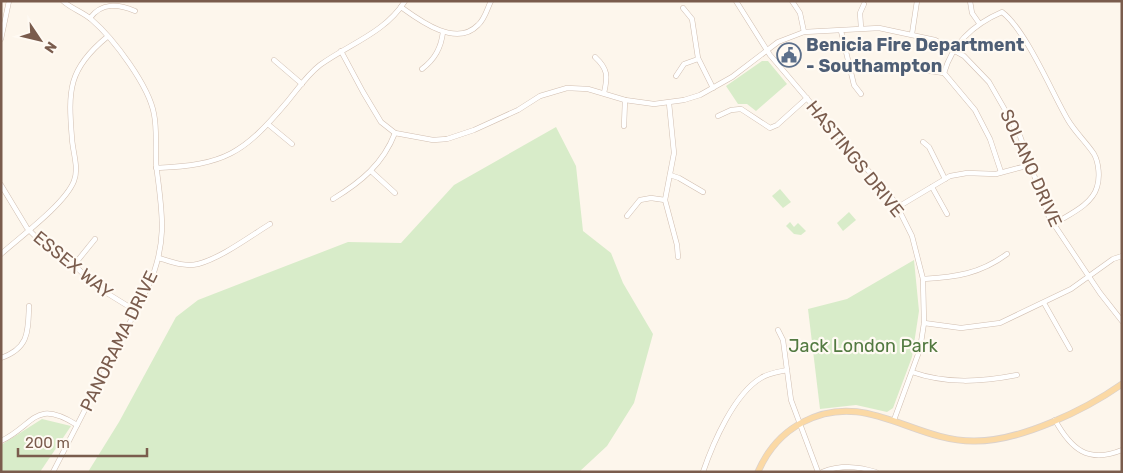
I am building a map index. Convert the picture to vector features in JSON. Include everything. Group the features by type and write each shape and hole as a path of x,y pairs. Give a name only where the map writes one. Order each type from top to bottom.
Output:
{"main road":[{"path":"758,472 778,441 799,424 817,416 841,411 869,412 942,437 974,442 1026,433 1055,420 1122,384"}],"street":[{"path":"1,39 9,1"},
{"name":"PANORAMA DRIVE","path":"53,472 136,311 159,258 163,223 156,168 157,130 152,104 142,82 107,37 90,18 63,1"},
{"path":"156,168 194,164 225,157 251,141 268,124 312,71 378,29 405,1"},
{"path":"401,7 428,26 443,32 463,32 478,26 491,1"},
{"name":"HASTINGS DRIVE","path":"736,1 767,51 898,207 912,236 923,279 924,323 920,349 894,420"},
{"path":"792,1 800,13 804,32"},
{"path":"912,34 917,1"},
{"path":"970,1 972,14 979,23"},
{"path":"861,28 860,13 864,4"},
{"path":"90,18 95,12 109,6 117,5 135,11"},
{"path":"683,8 692,19 698,59 713,88"},
{"path":"944,73 955,49 966,33 979,23 1004,13 1043,72 1068,121 1096,158 1098,167 1097,189 1090,200 1054,224"},
{"name":"SOLANO DRIVE","path":"342,51 381,122 396,132 420,138 447,139 500,119 540,96 555,91 576,88 604,93 625,100 654,104 669,103 700,95 787,37 804,32 879,28 935,40 955,49 976,66 989,82 1020,136 1054,224 1122,321"},
{"path":"841,31 854,85 861,94"},
{"path":"422,69 435,56 441,45 443,32"},
{"path":"1,254 61,201 74,181 76,167 72,139 73,79 88,53 107,37"},
{"path":"595,57 607,71 608,77 604,93"},
{"path":"676,76 684,64 698,59"},
{"path":"274,60 302,84"},
{"path":"918,63 929,71 944,73 975,110 990,140 1001,172"},
{"path":"718,116 731,110 741,109 770,128 777,126 807,98"},
{"path":"624,126 625,100"},
{"path":"669,103 674,141 665,200 677,245 678,257"},
{"path":"268,124 292,144"},
{"path":"333,199 362,181 372,172 387,151 396,132"},
{"path":"923,142 929,147 945,179"},
{"path":"898,207 945,179 967,173 991,174 1030,164"},
{"path":"372,172 394,193"},
{"path":"670,175 703,192"},
{"name":"ESSEX WAY","path":"1,185 29,229 47,246 74,265 97,287 136,311"},
{"path":"932,187 947,214"},
{"path":"628,216 640,200 651,198 665,200"},
{"path":"159,258 178,264 197,264 212,258 270,224"},
{"path":"74,265 95,239"},
{"path":"923,279 946,277 984,269 1008,254"},
{"path":"924,323 962,328 988,326 1044,303 1122,256"},
{"path":"1044,303 1070,349"},
{"path":"1,358 18,350 25,340 28,331 30,306"},
{"path":"778,330 783,340 790,400 818,472"},
{"path":"703,472 724,423 747,390 759,378 786,370"},
{"path":"912,372 943,381 1002,378 1016,375"},
{"path":"1,441 33,417 42,414 62,416 77,425"},
{"path":"1055,420 1075,447 1088,454 1103,456 1122,450"},
{"path":"822,472 836,467 854,466 876,472"}],"green space":[{"path":"762,61 768,61 787,84 756,111 747,104 738,104 726,86"},
{"path":"556,127 576,166 583,231 611,253 623,283 653,334 634,403 607,446 579,472 88,472 119,422 176,317 198,300 348,242 401,243 454,185"},
{"path":"780,189 791,202 783,208 772,196"},
{"path":"849,212 856,220 843,231 837,223"},
{"path":"790,222 794,227 798,223 806,231 801,235 794,234 786,226"},
{"name":"Jack London Park","path":"914,260 919,311 912,357 893,408 887,412 856,405 820,409 808,309 847,299"},
{"path":"42,419 71,426 40,472 1,472 1,445"}],"place":[{"name":"Benicia Fire Department - Southampton","path":"789,55"}]}
